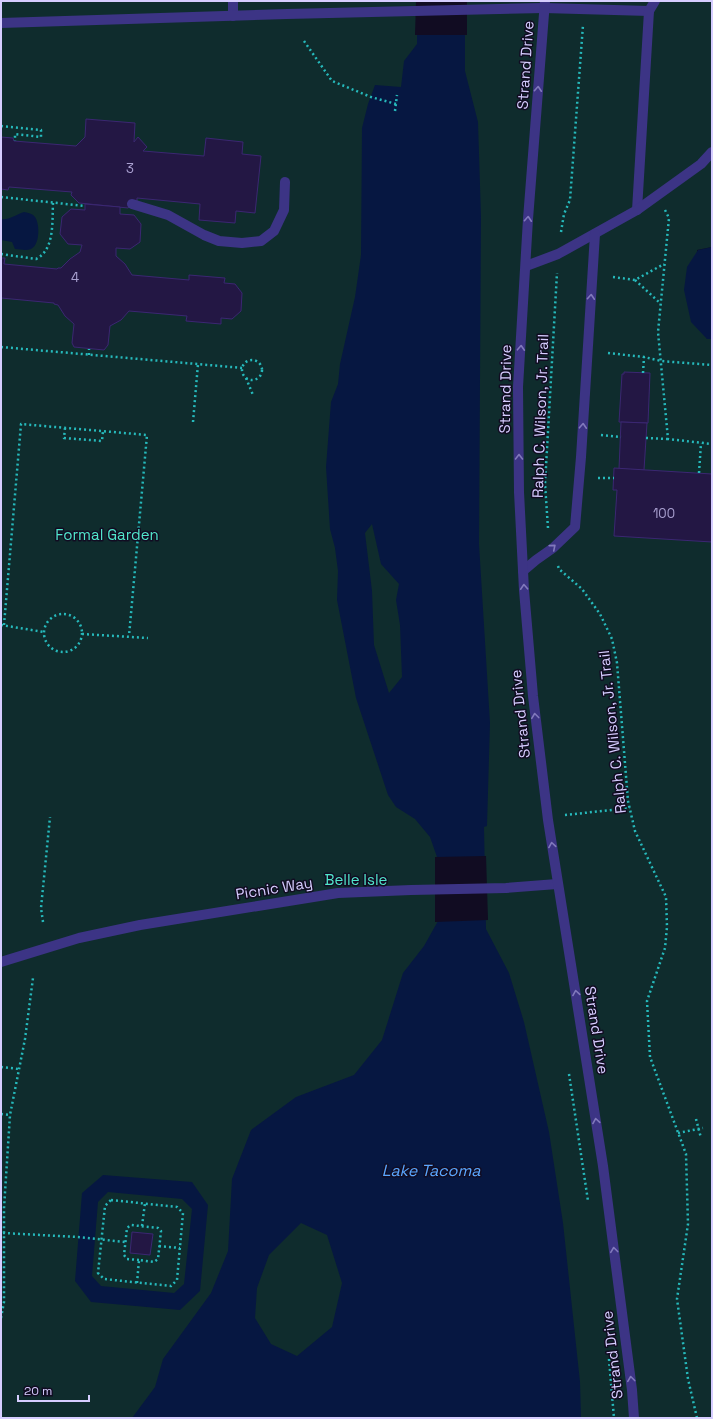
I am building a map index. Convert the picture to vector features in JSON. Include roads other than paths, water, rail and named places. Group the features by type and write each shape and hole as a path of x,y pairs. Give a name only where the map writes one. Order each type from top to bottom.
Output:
{"street":[{"path":"233,1 233,16"},
{"path":"637,210 649,11 655,1"},
{"path":"1,23 401,12 544,5 584,9 649,11"},
{"name":"Strand Drive","path":"544,5 518,387 519,492 523,571 532,696 547,817 603,1166 632,1390 634,1418"},
{"path":"526,266 558,254 637,210 701,164 712,152"},
{"path":"132,204 168,215 204,235 219,241 242,243 261,241 274,231 284,210 285,182"},
{"path":"523,571 553,548 575,527 581,457 595,234"},
{"name":"Picnic Way","path":"1,962 80,938 140,925 338,893 506,888 557,884"}],"water":[{"name":"Lake Tacoma","path":"465,1 465,71 478,122 481,217 479,544 490,723 487,826 484,827 486,929 509,973 524,1022 549,1132 563,1223 580,1382 581,1418 132,1418 155,1387 163,1359 211,1293 228,1251 232,1179 251,1130 296,1097 354,1075 382,1040 403,973 424,946 438,921 437,857 430,837 415,819 396,807 388,795 356,698 337,600 338,571 335,548 330,529 326,467 331,402 338,384 340,364 355,297 361,255 362,128 368,104 375,85 401,87 404,61 417,44 417,35","holes":["372,524 381,564 399,584 396,600 400,625 402,677 389,693 374,645 372,591 365,533","301,1223 327,1235 342,1283 332,1327 297,1356 271,1344 255,1318 257,1288 269,1255"]},
{"path":"24,212 33,215 37,220 38,239 34,247 31,249 15,249 12,242 1,240 1,219 10,218"},
{"path":"712,247 712,339 707,339 691,322 684,290 687,267 698,250"},
{"path":"103,1175 192,1182 208,1205 200,1291 180,1310 91,1302 75,1281 82,1193","holes":["108,1192 182,1199 192,1209 184,1284 174,1293 101,1286 92,1276 98,1202"]}],"park label":[{"name":"Formal Garden","path":"107,534"},
{"name":"Belle Isle","path":"356,879"}]}
